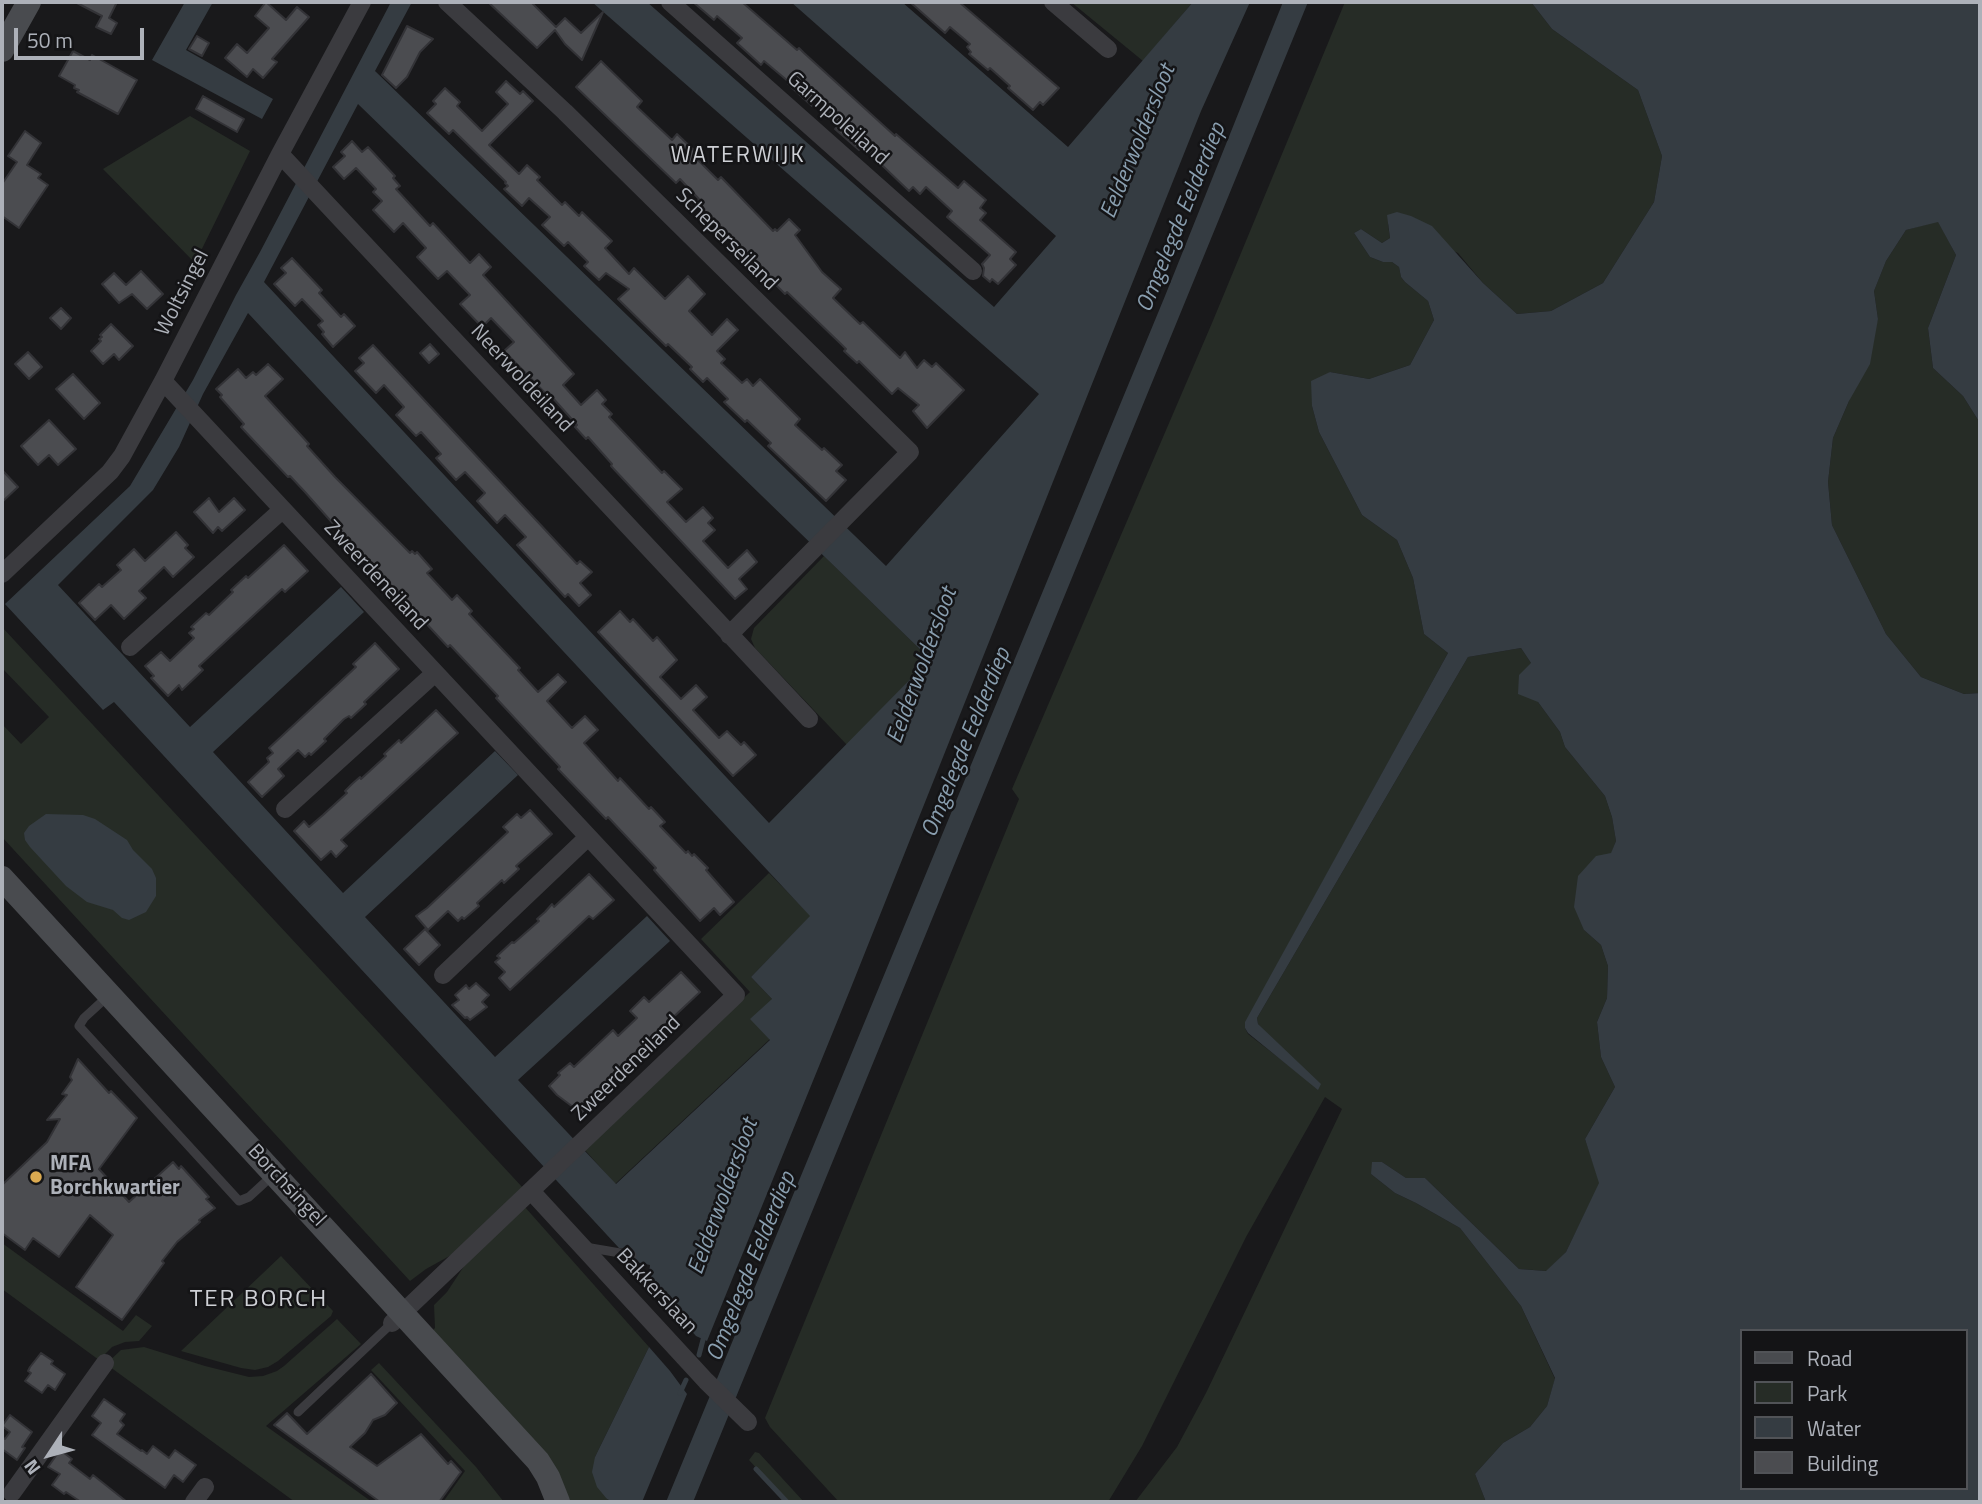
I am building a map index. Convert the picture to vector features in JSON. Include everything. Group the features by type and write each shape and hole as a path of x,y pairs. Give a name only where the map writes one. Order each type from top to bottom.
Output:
{"main road":[{"path":"2,50 29,2"},
{"name":"Borchsingel","path":"2,878 104,1000"},
{"name":"Borchsingel","path":"2,899 104,1000 398,1318 538,1461 558,1502"},
{"name":"Borchsingel","path":"398,1318 523,1467 541,1502"}],"street":[{"name":"Woltsingel","path":"2,574 110,472 122,456 362,2"},
{"name":"Scheperseiland","path":"447,2 565,112 910,452 729,635"},
{"name":"Garmpoleiland","path":"670,2 973,271"},
{"path":"1053,2 1108,50"},
{"name":"Neerwoldeiland","path":"280,154 809,719"},
{"name":"Zweerdeneiland","path":"163,381 736,995 398,1318"},
{"path":"130,647 282,510"},
{"path":"285,809 435,673"},
{"path":"443,975 588,837"},
{"name":"Bakkerslaan","path":"531,1191 741,1416"},
{"path":"13,1494 105,1363"},
{"path":"194,1502 205,1487"}],"lane":[{"path":"584,1247 632,1255"},
{"path":"298,1412 398,1318"}],"green space":[{"path":"1071,2 1193,2 1143,61"},
{"path":"1345,2 1531,2 1552,29 1638,90 1662,156 1654,202 1603,283 1551,311 1517,314 1483,283 1458,253 1388,224 1390,238 1382,243 1361,229 1354,233 1370,257 1392,262 1399,267 1405,282 1428,301 1434,320 1410,365 1369,379 1330,372 1312,406 1319,432 1362,515 1397,540 1413,578 1424,634 1448,653 1245,1028 1248,1034 1319,1089 1258,1024 1257,1018 1468,657 1521,648 1531,663 1538,702 1560,732 1565,747 1605,796 1616,841 1584,930 1601,945 1608,966 1607,998 1597,1022 1601,1057 1615,1087 1585,1139 1600,1183 1566,1252 1547,1271 1519,1269 1425,1178 1406,1178 1382,1162 1371,1174 1395,1193 1460,1228 1521,1306 1555,1379 1547,1406 1530,1427 1503,1443 1475,1474 1486,1502 1135,1502 1177,1447 1206,1393 1342,1109 1325,1097 1246,1237 1142,1446 1108,1502 839,1502 770,1427 765,1418 1019,799 1012,789 1212,323"},
{"path":"190,116 250,151 195,263 103,169"},
{"path":"1938,221 1956,255 1928,328 1933,368 1963,396 1980,423 1980,693 1964,694 1921,677 1886,634 1832,525 1828,482 1833,438 1878,319 1874,291 1886,261 1906,230"},
{"path":"824,556 930,659 847,745 755,648 751,639 754,628"},
{"path":"2,627 524,1189 453,1254 410,1281 2,837 2,724 21,744 49,717 2,668"},
{"path":"769,873 811,916 751,977 772,999 770,1039 615,1184 585,1150 750,992 701,939"},
{"path":"524,1206 649,1347 595,1457 607,1499 613,1502 563,1502 429,1334 435,1328 434,1305 447,1292 470,1257"},
{"path":"2,1243 123,1331 136,1315 152,1326 139,1341 112,1347 99,1360 2,1289"},
{"path":"281,1256 333,1311 331,1316 268,1367 255,1370 241,1368 181,1351"},
{"path":"337,1319 361,1344 266,1426 372,1502 295,1502 106,1364 121,1350 144,1347 249,1377 263,1376 284,1366"},
{"path":"379,1363 476,1467 504,1502 443,1502 465,1471 371,1370"},
{"path":"755,1452 759,1453 804,1502 787,1502 749,1460"}],"water":[{"path":"185,2 213,2 186,50 273,99 262,119 152,60"},
{"path":"391,2 412,2 375,71 886,566 1039,394 592,2 647,2 994,307 1056,236 791,2 902,2 1068,147 1193,2 1250,2 1201,111 707,1341 696,1336 648,1282 650,1265 631,1261 632,1250 619,1248 114,702 103,710 5,604 130,486 193,380","holes":["358,104 930,659 769,823 264,282","248,313 810,916 751,977 772,999 750,1019 770,1040 616,1184 518,1080 670,941 647,916 495,1057 365,917 518,775 495,751 343,893 213,752 364,612 341,587 190,727 58,585 153,490 179,447 203,394"]},
{"path":"1283,2 1308,2 693,1502 666,1502 1165,296"},
{"path":"1531,2 1980,2 1980,423 1963,396 1933,368 1928,328 1956,255 1938,222 1906,230 1886,261 1874,291 1878,319 1870,364 1849,401 1833,438 1828,482 1832,525 1886,634 1921,677 1964,694 1980,693 1980,1502 1486,1502 1475,1474 1503,1443 1530,1427 1547,1406 1555,1378 1521,1306 1460,1228 1395,1193 1371,1174 1372,1162 1382,1162 1406,1178 1425,1178 1519,1269 1546,1271 1566,1252 1599,1183 1585,1139 1615,1087 1601,1057 1597,1022 1607,998 1608,966 1601,945 1584,930 1574,907 1578,876 1596,856 1611,853 1616,841 1605,796 1565,747 1560,732 1538,702 1518,694 1519,675 1531,663 1521,648 1468,657 1257,1018 1258,1024 1321,1084 1318,1090 1245,1028 1245,1022 1448,653 1424,634 1413,578 1397,540 1362,515 1319,432 1312,406 1311,381 1330,372 1369,379 1410,365 1434,320 1428,301 1405,282 1399,267 1392,262 1370,257 1354,233 1361,229 1382,243 1390,238 1387,215 1397,212 1411,216 1432,226 1483,283 1517,314 1551,311 1603,283 1654,202 1662,156 1638,90 1552,29"},
{"path":"46,814 83,815 95,819 127,840 152,869 156,878 156,896 146,912 129,920 122,918 113,910 87,902 66,886 25,840 24,833 29,826"},
{"path":"649,1347 687,1394 642,1502 613,1502 597,1487 592,1472 595,1457"}],"building":[{"path":"75,2 117,2 109,18 117,23 111,34 96,27 102,16"},
{"path":"266,2 286,20 297,7 309,17 272,59 277,62 263,78 253,69 247,77 225,58 237,44 247,53 269,28 255,16"},
{"path":"488,2 531,2 556,27 565,18 581,33 603,12 582,60 555,30 537,48"},
{"path":"693,2 742,2 797,50 799,48 895,136 896,134 958,188 964,181 986,200 980,208 986,213 980,220 1016,252 1010,259 1016,265 998,284 992,279 990,282 983,276 982,264 990,255 947,217 952,211 926,187 920,194 913,187 909,191 862,146 859,150 835,129 839,124 815,102 812,106 764,61 761,65 737,43 742,38 717,16 714,20"},
{"path":"910,2 959,2 1059,88 1043,105 1040,102 1033,110 990,68 988,70 969,54 971,52 967,47 970,44 950,27 945,33"},
{"path":"407,26 433,39 420,52 407,77 396,88 382,75"},
{"path":"197,36 209,43 202,56 189,49"},
{"path":"73,51 90,60 92,55 137,80 118,114 77,92 79,90 74,88 75,85 59,76"},
{"path":"601,61 642,101 637,107 672,140 677,134 701,157 698,160 718,180 721,177 773,231 777,231 789,219 800,230 795,235 822,272 841,289 833,298 860,324 863,322 900,358 905,352 917,368 924,360 932,367 936,363 964,390 927,428 913,411 919,405 898,388 892,394 859,361 857,363 844,351 846,349 787,292 785,294 767,276 769,274 696,203 699,199 680,179 676,183 576,87"},
{"path":"506,81 520,94 523,91 533,101 489,145 519,174 527,165 540,177 537,180 562,205 565,202 579,216 582,212 612,241 605,248 629,274 634,268 665,299 688,276 705,294 689,311 712,335 727,319 738,330 717,351 725,359 721,363 742,383 747,379 753,386 760,379 800,419 795,425 842,465 836,471 846,480 826,501 768,446 771,443 724,402 728,399 707,378 703,382 690,369 692,367 668,344 666,346 618,299 629,289 606,273 599,280 584,266 588,262 568,242 564,246 542,225 550,217 529,198 522,206 504,189 508,186 506,182 453,130 449,134 427,113 436,104 433,101 445,88 460,102 457,106 482,131 508,104 496,92"},
{"path":"203,96 244,119 237,132 196,109"},
{"path":"25,131 41,143 27,165 41,174 38,178 48,185 19,228 2,216 2,184 17,162 8,156"},
{"path":"352,141 362,152 368,147 395,176 393,178 400,186 396,189 430,226 433,223 470,263 479,254 491,267 483,275 574,374 563,385 581,405 597,390 606,400 602,404 612,414 609,417 662,473 664,471 682,489 667,502 686,522 703,507 713,518 708,523 715,530 703,541 728,568 747,550 757,562 739,579 747,589 735,599 611,466 588,437 586,439 575,427 577,425 551,396 549,397 504,351 514,342 491,318 482,327 460,304 470,295 447,271 438,279 417,257 426,248 403,223 394,232 373,210 382,201 373,192 376,189 356,168 344,179 333,167 345,156 341,152"},
{"path":"292,258 322,290 319,293 341,317 344,314 355,326 333,347 318,325 323,321 302,299 295,306 274,284 286,273 281,268"},
{"path":"141,271 163,294 147,309 132,294 119,303 102,284 114,273 126,285"},
{"path":"61,308 71,318 61,329 50,318"},
{"path":"111,324 133,346 119,360 114,354 103,364 91,351 101,341 100,335"},
{"path":"430,344 439,354 429,363 420,353"},
{"path":"373,345 577,564 580,561 592,572 580,583 591,595 579,606 568,594 565,597 517,545 526,537 505,515 497,523 477,501 485,493 465,472 456,480 436,458 441,454 421,432 416,436 396,415 404,407 384,385 376,393 355,371 364,363 359,358"},
{"path":"28,352 42,367 29,379 15,364"},
{"path":"268,364 283,379 265,396 335,477 410,553 417,552 432,569 427,573 452,600 457,595 472,611 469,614 520,668 518,670 538,692 558,674 566,682 547,701 572,728 585,716 598,730 584,743 618,781 620,778 649,809 651,807 665,822 660,826 686,853 688,851 692,856 694,854 708,868 706,870 734,902 720,915 714,908 700,921 654,870 656,868 558,769 560,767 496,698 498,696 384,578 383,580 305,492 241,427 244,424 216,389 238,369 246,378 253,372 256,375"},
{"path":"73,374 100,403 84,419 56,389"},
{"path":"49,420 76,449 58,465 49,455 38,465 21,446"},
{"path":"2,470 18,487 2,502"},
{"path":"209,498 219,512 234,498 245,510 222,531 218,527 213,533 194,512"},
{"path":"176,532 188,545 185,548 194,557 173,577 164,567 139,591 146,598 124,619 111,605 95,620 79,603 99,584 102,587 121,570 117,565 134,549 145,561"},
{"path":"284,545 308,571 285,592 282,589 199,666 203,670 182,690 179,685 168,696 151,678 154,676 145,666 161,652 170,661 194,638 189,633 194,629 191,627 206,613 209,615 246,576 248,578"},
{"path":"620,611 630,622 633,619 653,641 657,637 677,660 660,677 681,699 696,685 707,697 693,710 719,738 727,731 741,745 744,742 756,755 733,776 598,632"},
{"path":"375,643 399,669 351,718 349,716 344,719 311,755 309,753 305,757 298,750 278,769 284,776 262,797 248,782 269,762 267,758 273,753 269,748 356,667 353,664"},
{"path":"436,710 458,733 341,840 347,846 336,857 331,851 321,860 294,831 304,821 309,827 347,793 345,791 352,784 386,756 384,754 399,740 401,743"},
{"path":"530,810 552,834 516,866 519,869 504,883 502,880 477,903 479,906 464,919 462,917 458,921 448,911 428,930 416,916 508,832 503,827 517,814 521,818"},
{"path":"589,874 614,900 593,919 589,916 510,990 499,978 505,972 495,962 500,958 497,956 539,921 537,919 552,904 554,907"},
{"path":"425,929 440,945 419,965 404,949"},
{"path":"681,972 700,992 615,1072 617,1074 589,1099 592,1102 581,1113 557,1095 549,1086 560,1075 558,1073 570,1063 574,1067 613,1030 618,1036 637,1018 630,1011 644,997 649,1002"},
{"path":"476,983 489,995 482,1002 487,1007 470,1020 452,1005 459,1000 455,995 466,985 469,989"},
{"path":"78,1059 109,1093 111,1091 137,1118 99,1169 129,1202 173,1162 179,1169 181,1166 209,1197 206,1199 215,1208 177,1242 122,1320 76,1287 113,1235 90,1215 59,1257 33,1238 25,1250 2,1233 2,1185 47,1142 60,1119 47,1120 67,1095 62,1094 72,1080 70,1077"},
{"path":"41,1353 65,1374 55,1390 48,1385 42,1393 25,1381 31,1373 28,1371 30,1367"},
{"path":"371,1374 397,1403 385,1415 373,1420 365,1433 350,1447 377,1466 421,1434 448,1464 451,1461 461,1472 439,1502 380,1502 274,1425 287,1413 307,1434"},
{"path":"104,1399 125,1414 120,1421 124,1425 117,1434 147,1454 153,1446 169,1458 175,1450 196,1465 183,1482 174,1475 165,1488 92,1435 101,1423 92,1416"},
{"path":"10,1415 32,1432 17,1460 2,1449 2,1437 5,1439 10,1432 2,1426"},
{"path":"60,1450 72,1459 69,1463 90,1479 93,1475 127,1502 81,1502 52,1485 60,1474 48,1467"}],"waterway":[{"name":"Eelderwoldersloot","path":"699,1355 704,1336"},
{"name":"Eelderwoldersloot","path":"680,1393 686,1380"},
{"path":"756,1469 787,1502"}],"place":[{"name":"MFA Borchkwartier","path":"36,1177"}],"district":[{"name":"WATERWIJK","path":"738,156"},
{"name":"TER BORCH","path":"259,1300"}],"water label":[{"name":"Omgelegde Eelderdiep","path":"1182,218"},
{"name":"Omgelegde Eelderdiep","path":"967,743"},
{"name":"Omgelegde Eelderdiep","path":"752,1267"}]}
